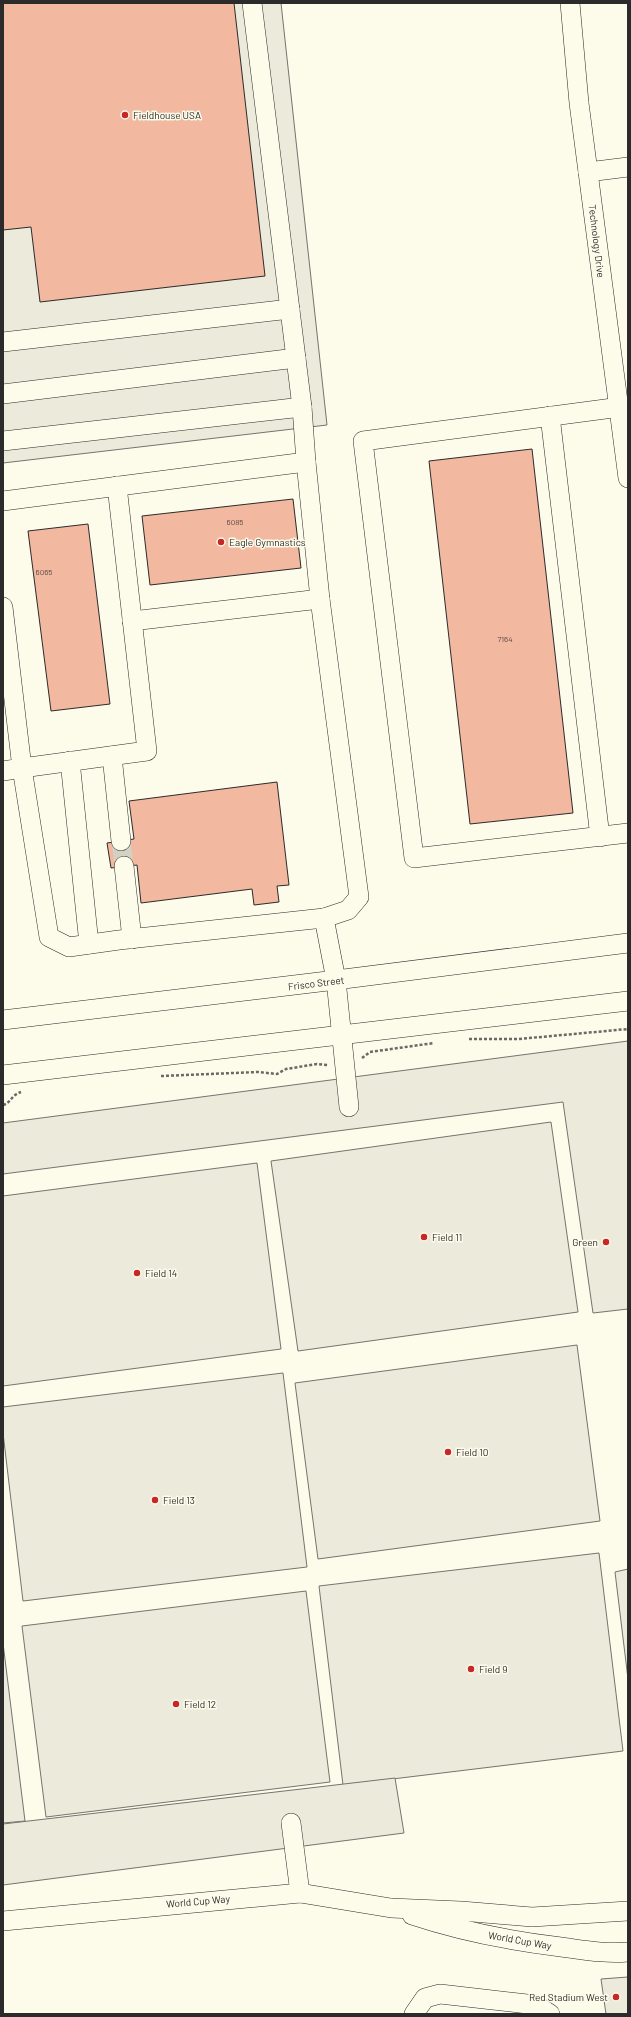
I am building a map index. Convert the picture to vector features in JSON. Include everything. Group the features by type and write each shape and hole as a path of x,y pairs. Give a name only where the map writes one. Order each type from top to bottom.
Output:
{"street":[{"path":"3,608 22,768 49,937 69,947 324,918 348,910 359,897 320,599 302,407 252,3"},
{"name":"Technology Drive","path":"570,3 579,103 588,172 624,406 628,478"},
{"path":"588,172 628,167"},
{"path":"3,342 290,309"},
{"path":"3,394 296,358"},
{"path":"624,406 363,441 414,858 628,833"},
{"path":"3,441 302,407"},
{"path":"550,416 600,836"},
{"path":"3,500 306,462"},
{"path":"3,771 147,751 117,486"},
{"path":"132,621 320,599"},
{"path":"112,756 121,841"},
{"path":"70,762 89,944"},
{"path":"124,866 132,939"},
{"path":"324,918 336,980 349,1107"},
{"name":"Frisco Street","path":"3,1020 628,943"},
{"path":"4,1073 342,1036 628,1001"},
{"path":"291,1823 300,1893"},
{"name":"World Cup Way","path":"3,1921 179,1903 300,1893 391,1908 461,1910 532,1917 628,1911"},
{"name":"World Cup Way","path":"391,1908 441,1925 528,1943 609,1954 628,1952"},
{"path":"414,2014 425,1998 440,1994 536,2005 550,2014"}],"path":[{"path":"466,1039 519,1039 628,1029"},
{"path":"156,1076 258,1072 277,1074 286,1069 317,1064 345,1064 359,1060 370,1052 437,1043"},
{"path":"3,1105 6,1104 14,1094 26,1091"}],"shaded area":[{"path":"3,3 281,3 327,425 3,463"},
{"name":"Green","path":"628,1041 628,1309 593,1313 563,1102 3,1174 3,1123"},
{"name":"Field 11","path":"551,1122 578,1312 298,1351 271,1161"},
{"name":"Field 14","path":"257,1163 281,1349 3,1386 3,1196"},
{"name":"Field 10","path":"577,1345 600,1521 318,1559 295,1383"},
{"name":"Field 13","path":"283,1373 307,1567 23,1601 3,1433 3,1407"},
{"name":"Field 9","path":"599,1553 623,1751 343,1785 319,1586"},
{"path":"628,1569 628,1679 615,1572"},
{"name":"Field 12","path":"306,1591 330,1782 46,1817 22,1626"},
{"path":"3,1643 25,1821 3,1823"},
{"path":"395,1778 404,1833 3,1885 3,1824"},
{"name":"Red Stadium West","path":"628,1977 628,2014 606,2014 601,1979"}],"building":[{"name":"Fieldhouse USA","path":"3,3 234,3 265,276 40,302 31,227 3,230"},
{"path":"532,449 573,813 470,824 429,461"},
{"name":"Eagle Gymnastics","path":"293,499 301,568 150,585 142,516"},
{"path":"88,524 110,704 51,711 28,531"},
{"path":"277,782 289,885 277,886 279,902 254,905 252,889 141,903 137,865 111,868 107,843 134,839 129,801"}],"tunnel":[{"path":"121,841 124,866"}],"place":[{"name":"Fieldhouse USA","path":"125,115"},
{"name":"Eagle Gymnastics","path":"221,542"},
{"name":"Field 11","path":"424,1237"},
{"name":"Green","path":"606,1242"},
{"name":"Field 14","path":"137,1273"},
{"name":"Field 10","path":"448,1452"},
{"name":"Field 13","path":"155,1500"},
{"name":"Field 9","path":"471,1669"},
{"name":"Field 12","path":"176,1704"},
{"name":"Red Stadium West","path":"616,1997"}]}
